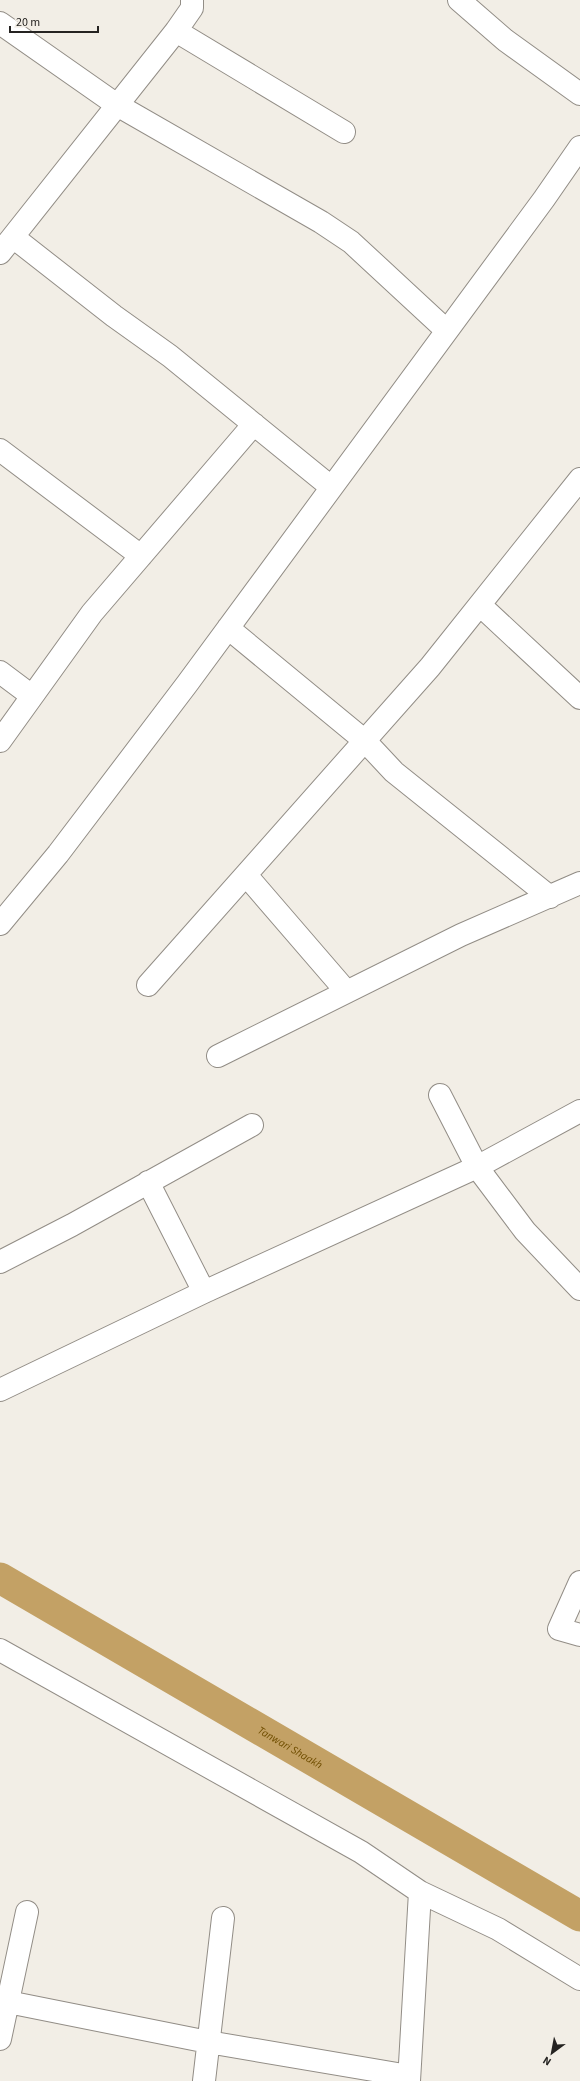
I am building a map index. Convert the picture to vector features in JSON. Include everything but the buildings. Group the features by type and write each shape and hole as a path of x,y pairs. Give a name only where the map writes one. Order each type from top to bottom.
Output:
{"street":[{"path":"192,0 192,8 176,31 6,245 114,316 170,356 331,487"},
{"path":"460,0 505,40 580,94"},
{"path":"1,27 117,105 321,222 351,242 446,330"},
{"path":"176,31 344,132"},
{"path":"0,924 58,854 228,628 446,330 544,199 580,147"},
{"path":"0,741 92,613 254,424"},
{"path":"0,450 141,556"},
{"path":"148,985 430,667 580,479"},
{"path":"480,605 580,698"},
{"path":"228,628 365,741 394,772 550,897"},
{"path":"0,672 32,696"},
{"path":"246,875 346,991"},
{"path":"218,1056 461,935 580,884"},
{"path":"440,1095 477,1167 525,1231 580,1289"},
{"path":"0,1390 204,1292 477,1167 580,1111"},
{"path":"0,1262 72,1225 252,1125"},
{"path":"148,1182 204,1292"},
{"path":"580,1582 559,1629 580,1636"},
{"path":"0,1650 360,1852 420,1892 498,1929 580,1979"},
{"path":"8,2002 208,2042 409,2078 420,1892"},
{"path":"0,2039 27,1912"},
{"path":"204,2081 223,1918"}],"waterway":[{"name":"Tanwari Shaakh","path":"0,1578 580,1916"}]}
